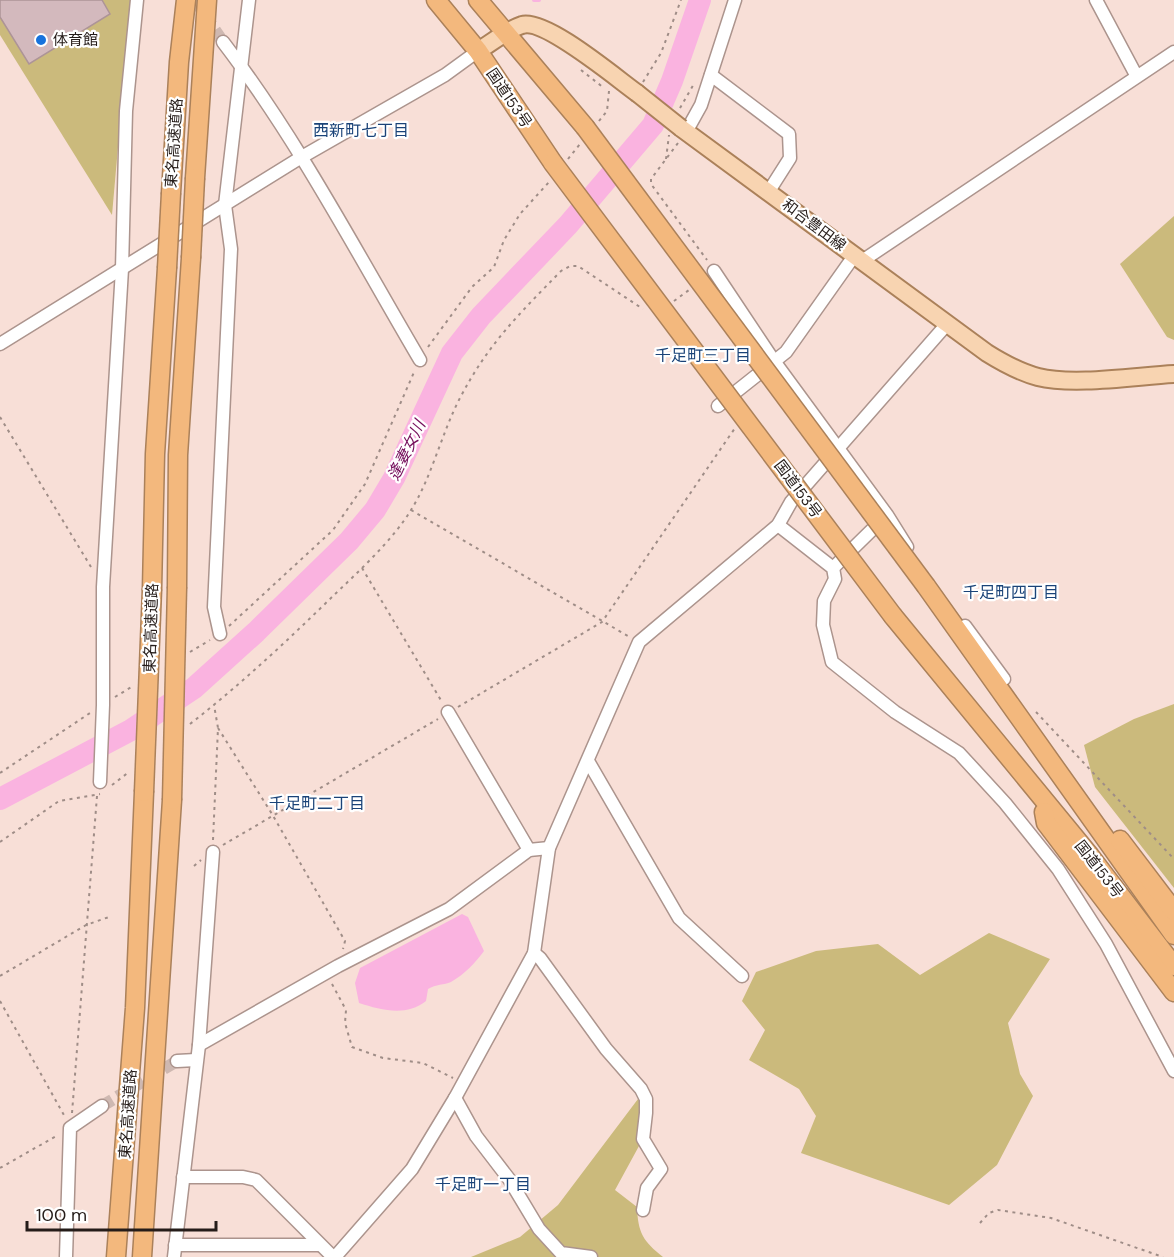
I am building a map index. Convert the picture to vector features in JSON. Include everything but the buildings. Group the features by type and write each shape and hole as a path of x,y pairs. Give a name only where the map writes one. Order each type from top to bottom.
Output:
{"highway":[{"name":"東名高速道路","path":"116,1257 135,1008 152,589 155,454 179,62 186,0"},
{"name":"東名高速道路","path":"142,1257 172,800 178,455 207,0"},
{"name":"国道153号","path":"436,0 478,51 556,169 893,616 1173,965"},
{"name":"国道153号","path":"478,0 588,131 983,663 1056,772 1174,935"},
{"path":"1056,772 1081,788 1174,911"},
{"path":"1042,800 1046,823 1174,992"}],"main road":[{"name":"和合豊田線","path":"478,51 522,25 535,25 580,52 947,324 1011,367 1040,377 1075,379 1174,374"}],"street":[{"path":"100,782 103,705 103,587 122,269 126,111 137,0"},
{"path":"220,634 214,607 231,249 225,205 243,68 249,0"},
{"path":"684,130 700,105 735,0"},
{"path":"1096,0 1136,75"},
{"path":"223,42 243,68 300,159 420,360"},
{"path":"0,344 300,159 445,75 478,51"},
{"path":"718,406 786,352 858,258 1174,52"},
{"path":"711,75 789,134 790,158 769,192"},
{"path":"714,271 774,361 887,515 907,548 1004,678"},
{"path":"183,1177 255,1180 319,1245 334,1257 412,1169 463,1084 534,953 549,848 639,642 778,525 791,502 947,324"},
{"path":"833,568 887,515"},
{"path":"778,525 833,568 835,579 824,601 823,625 832,662 896,712 959,753 1005,803 1058,869 1106,944 1174,1071"},
{"path":"448,712 529,850"},
{"path":"588,761 679,918 742,976"},
{"path":"199,1045 338,966 450,909 529,850 549,848"},
{"path":"213,852 199,1045 175,1251 319,1245"},
{"path":"534,953 622,1070 641,1089 646,1099 643,1139 661,1169 647,1188 643,1210"},
{"path":"177,1061 196,1060"},
{"path":"455,1098 476,1136 509,1179 539,1229 561,1253 591,1257"},
{"path":"66,1257 70,1128 102,1106"}],"path":[{"path":"637,93 661,53 681,0"},
{"path":"181,657 220,634 333,530 365,484 420,360 441,324 472,287 494,267 504,240 520,214 607,111 609,91 581,72 580,52"},
{"path":"670,303 714,271 651,184 651,179 684,130"},
{"path":"213,852 218,728 214,705 263,663 362,568 411,510 459,399 497,337 561,271 570,266 578,267 644,310"},
{"path":"0,417 91,567"},
{"path":"213,852 272,814 602,622 735,428"},
{"path":"411,510 639,642"},
{"path":"362,568 448,712"},
{"path":"0,773 142,681"},
{"path":"1028,704 1174,859"},
{"path":"218,728 272,814 345,941 338,966"},
{"path":"70,1128 100,782"},
{"path":"0,842 59,801 97,796"},
{"path":"0,976 86,925 109,916"},
{"path":"326,973 346,1010 345,1023 352,1047 383,1058 423,1063 463,1084"},
{"path":"0,1001 70,1128"},
{"path":"0,1168 70,1128"},
{"path":"980,1223 989,1213 998,1210 1051,1218 1163,1257"}],"shaded area":[{"path":"0,0 131,0 112,215 0,35"},
{"path":"1174,216 1174,340 1167,337 1120,264"},
{"path":"1174,704 1174,888 1095,787 1084,745 1134,719"},
{"path":"462,914 468,917 484,951 465,972 451,982 428,989 426,1001 410,1009 393,1011 359,1003 355,983 360,968"},
{"path":"989,933 1050,959 1008,1023 1020,1074 1033,1096 997,1165 949,1205 801,1153 816,1116 799,1089 749,1060 765,1030 742,1001 756,972 816,951 878,944 920,975"},
{"path":"641,1098 639,1146 615,1190 637,1207 643,1236 663,1257 471,1257 520,1237 558,1205"}],"waterway":[{"path":"534,0 539,0"},
{"name":"逢妻女川","path":"0,799 131,730 194,688 256,632 349,541 375,510 394,478 452,353 481,316 568,225 653,125 672,81 700,0"}],"tunnel":[{"path":"195,0 223,42"},
{"path":"102,1106 177,1061"}],"place":[{"name":"体育館","path":"41,40"}],"district":[{"name":"西新町七丁目","path":"361,130"},
{"name":"千足町三丁目","path":"703,355"},
{"name":"千足町四丁目","path":"1011,592"},
{"name":"千足町二丁目","path":"317,803"},
{"name":"千足町一丁目","path":"483,1184"}]}
